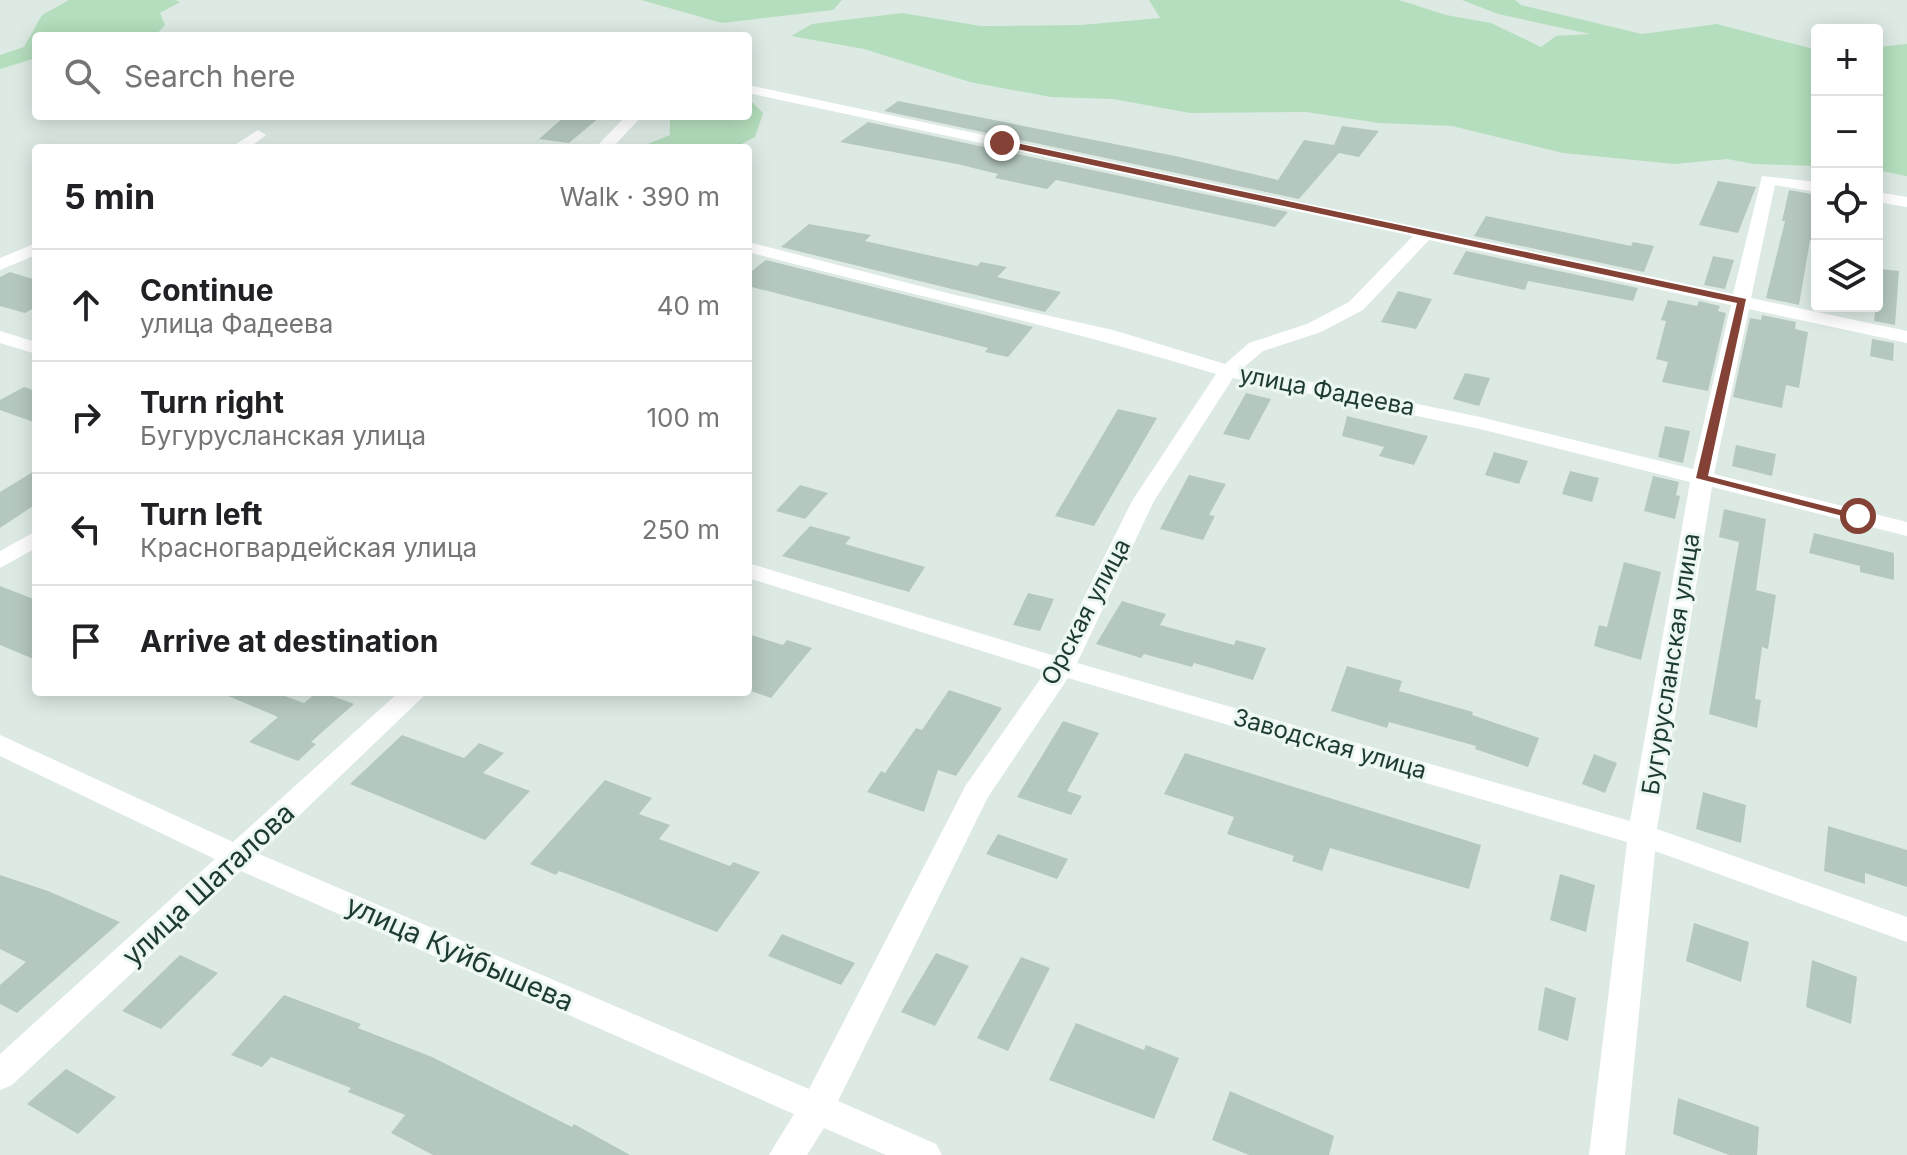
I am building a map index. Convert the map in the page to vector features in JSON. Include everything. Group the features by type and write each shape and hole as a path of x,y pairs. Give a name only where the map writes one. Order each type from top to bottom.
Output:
{"street":[{"path":"752,90 1907,337"},
{"path":"607,144 630,120"},
{"path":"244,144 258,135"},
{"name":"Бугурусланская улица","path":"1607,1155 1642,835 1702,478 1768,179 1811,186"},
{"path":"1883,198 1907,202"},
{"name":"Орская улица","path":"787,1155 817,1108 976,792 1062,667 1143,501 1228,371 1256,347 1314,328 1356,306 1425,234"},
{"name":"улица Фадеева","path":"752,248 954,300 1106,334 1228,371 1480,423 1907,529"},
{"path":"0,265 32,250"},
{"path":"0,337 32,347"},
{"path":"0,561 32,541"},
{"name":"Заводская улица","path":"752,571 1062,667 1642,835 1907,930"},
{"name":"улица Шаталова","path":"0,1075 411,696"},
{"name":"улица Куйбышева","path":"0,745 238,857 924,1155"}],"green space":[{"path":"69,0 180,2 160,13 165,25 159,32 32,32 42,15"},
{"path":"641,0 842,0 833,10 722,23"},
{"path":"1149,0 1399,0 1446,15 1491,23 1541,47 1556,36 1590,34 1498,14 1462,0 1515,0 1521,5 1642,34 1717,24 1811,48 1811,166 1754,164 1727,159 1675,164 1563,153 1452,126 1379,123 1306,112 1190,113 1113,99 1051,97 970,82 864,49 791,36 812,24 902,13 981,26 1081,25 1160,18"},
{"path":"32,33 32,59 0,69 0,55 24,47"},
{"path":"1907,44 1907,176 1883,171 1883,46"},
{"path":"752,102 763,113 755,137 742,144 648,144 670,135 670,120 752,120"}],"building":[{"path":"898,101 1180,157 1278,180 1304,140 1334,145 1342,126 1379,131 1359,157 1339,153 1299,199 884,111"},
{"path":"560,120 596,120 569,143 539,139"},
{"path":"868,122 1288,212 1275,227 1056,180 1047,189 995,178 998,174 957,164 840,142"},
{"path":"1718,181 1756,187 1738,233 1699,225"},
{"path":"1789,190 1811,194 1811,240 1799,305 1766,298 1785,221 1782,221"},
{"path":"1486,216 1631,246 1633,242 1654,246 1644,272 1474,236"},
{"path":"809,224 871,235 865,241 977,266 981,262 1007,267 997,277 1061,292 1045,312 781,247"},
{"path":"1466,251 1638,288 1633,301 1528,281 1525,290 1453,274"},
{"path":"1713,256 1734,260 1725,289 1704,285"},
{"path":"766,260 1033,327 1008,357 985,352 988,348 752,287 752,271"},
{"path":"1883,269 1899,271 1895,325 1874,321 1875,312 1883,312"},
{"path":"10,272 32,279 32,309 25,313 0,306 0,277"},
{"path":"1398,291 1432,299 1416,329 1381,322"},
{"path":"1668,300 1697,306 1699,301 1720,306 1718,311 1726,313 1708,391 1662,382 1668,362 1656,359 1666,321 1661,320"},
{"path":"1762,315 1796,322 1795,329 1808,332 1799,388 1786,385 1782,408 1733,397 1750,318 1761,320"},
{"path":"1872,339 1894,343 1893,361 1870,356"},
{"path":"1465,373 1490,378 1479,406 1453,399"},
{"path":"24,387 32,390 32,422 0,410 0,400"},
{"path":"1246,393 1271,399 1249,440 1223,434"},
{"path":"1118,409 1157,418 1094,526 1055,516"},
{"path":"1347,416 1428,436 1414,465 1379,456 1384,447 1342,436"},
{"path":"1665,426 1690,431 1683,463 1658,457"},
{"path":"1736,445 1776,454 1772,476 1732,466"},
{"path":"1494,452 1528,461 1519,484 1485,475"},
{"path":"1570,471 1599,478 1592,502 1562,494"},
{"path":"32,472 32,507 0,528 0,492"},
{"path":"1189,475 1226,484 1209,515 1215,516 1203,540 1160,529"},
{"path":"1653,476 1679,482 1676,495 1680,496 1675,519 1644,511"},
{"path":"800,485 828,493 805,519 776,511"},
{"path":"1724,509 1766,519 1756,590 1776,595 1768,649 1762,647 1755,699 1761,700 1757,728 1709,714 1739,542 1719,537"},
{"path":"810,526 851,537 845,544 925,567 909,592 782,556"},
{"path":"1814,533 1894,553 1894,580 1860,572 1860,566 1809,553"},
{"path":"1624,562 1661,572 1641,660 1594,646 1599,625 1607,627"},
{"path":"0,586 32,598 32,658 0,645"},
{"path":"1028,593 1054,599 1040,631 1013,625"},
{"path":"1122,601 1166,614 1160,625 1234,645 1236,640 1266,648 1253,680 1194,663 1192,667 1144,654 1141,658 1096,644"},
{"path":"752,635 783,645 787,640 812,648 771,698 752,691"},
{"path":"1347,666 1402,681 1399,691 1473,712 1472,715 1539,738 1528,767 1475,749 1476,746 1389,722 1387,728 1331,711"},
{"path":"949,690 1002,708 956,776 938,770 924,812 867,792 881,771 885,773 916,728 922,730"},
{"path":"228,696 285,696 304,703 312,696 333,696 354,704 311,742 316,744 298,761 249,742 278,717"},
{"path":"1063,721 1099,733 1067,791 1082,796 1071,815 1017,797"},
{"path":"402,735 464,758 479,743 504,753 483,773 530,791 485,840 350,784"},
{"path":"1185,753 1481,845 1469,889 1330,848 1322,871 1292,861 1294,856 1227,834 1234,817 1164,794"},
{"path":"1594,754 1617,763 1605,793 1582,784"},
{"path":"605,780 652,798 639,814 670,825 659,839 730,866 733,862 760,872 717,932 559,871 556,875 530,864"},
{"path":"1703,792 1746,805 1741,843 1696,829"},
{"path":"1828,826 1907,850 1907,887 1865,873 1865,884 1824,871"},
{"path":"998,834 1068,859 1057,879 986,854"},
{"path":"1560,874 1595,885 1586,932 1550,920"},
{"path":"0,875 48,891 120,922 17,1013 0,1004 0,985 26,962 0,949"},
{"path":"1694,923 1749,942 1741,982 1686,961"},
{"path":"782,934 855,963 841,985 768,956"},
{"path":"936,953 969,966 935,1026 901,1012"},
{"path":"180,955 218,973 161,1029 122,1011"},
{"path":"1021,957 1050,968 1008,1051 977,1038"},
{"path":"1812,960 1857,977 1851,1024 1806,1007"},
{"path":"1545,987 1576,998 1568,1041 1538,1030"},
{"path":"284,995 361,1024 358,1028 432,1057 572,1127 574,1124 630,1155 433,1155 391,1133 405,1115 348,1092 351,1088 271,1057 262,1067 231,1055"},
{"path":"1076,1023 1144,1050 1146,1045 1179,1058 1154,1119 1049,1080"},
{"path":"66,1069 116,1097 78,1134 27,1104"},
{"path":"1230,1091 1334,1136 1329,1155 1249,1155 1212,1140"},
{"path":"1678,1098 1759,1127 1757,1155 1729,1155 1673,1134"}],"route":[{"path":"1002,143 1742,302 1702,478 1858,516"}]}
